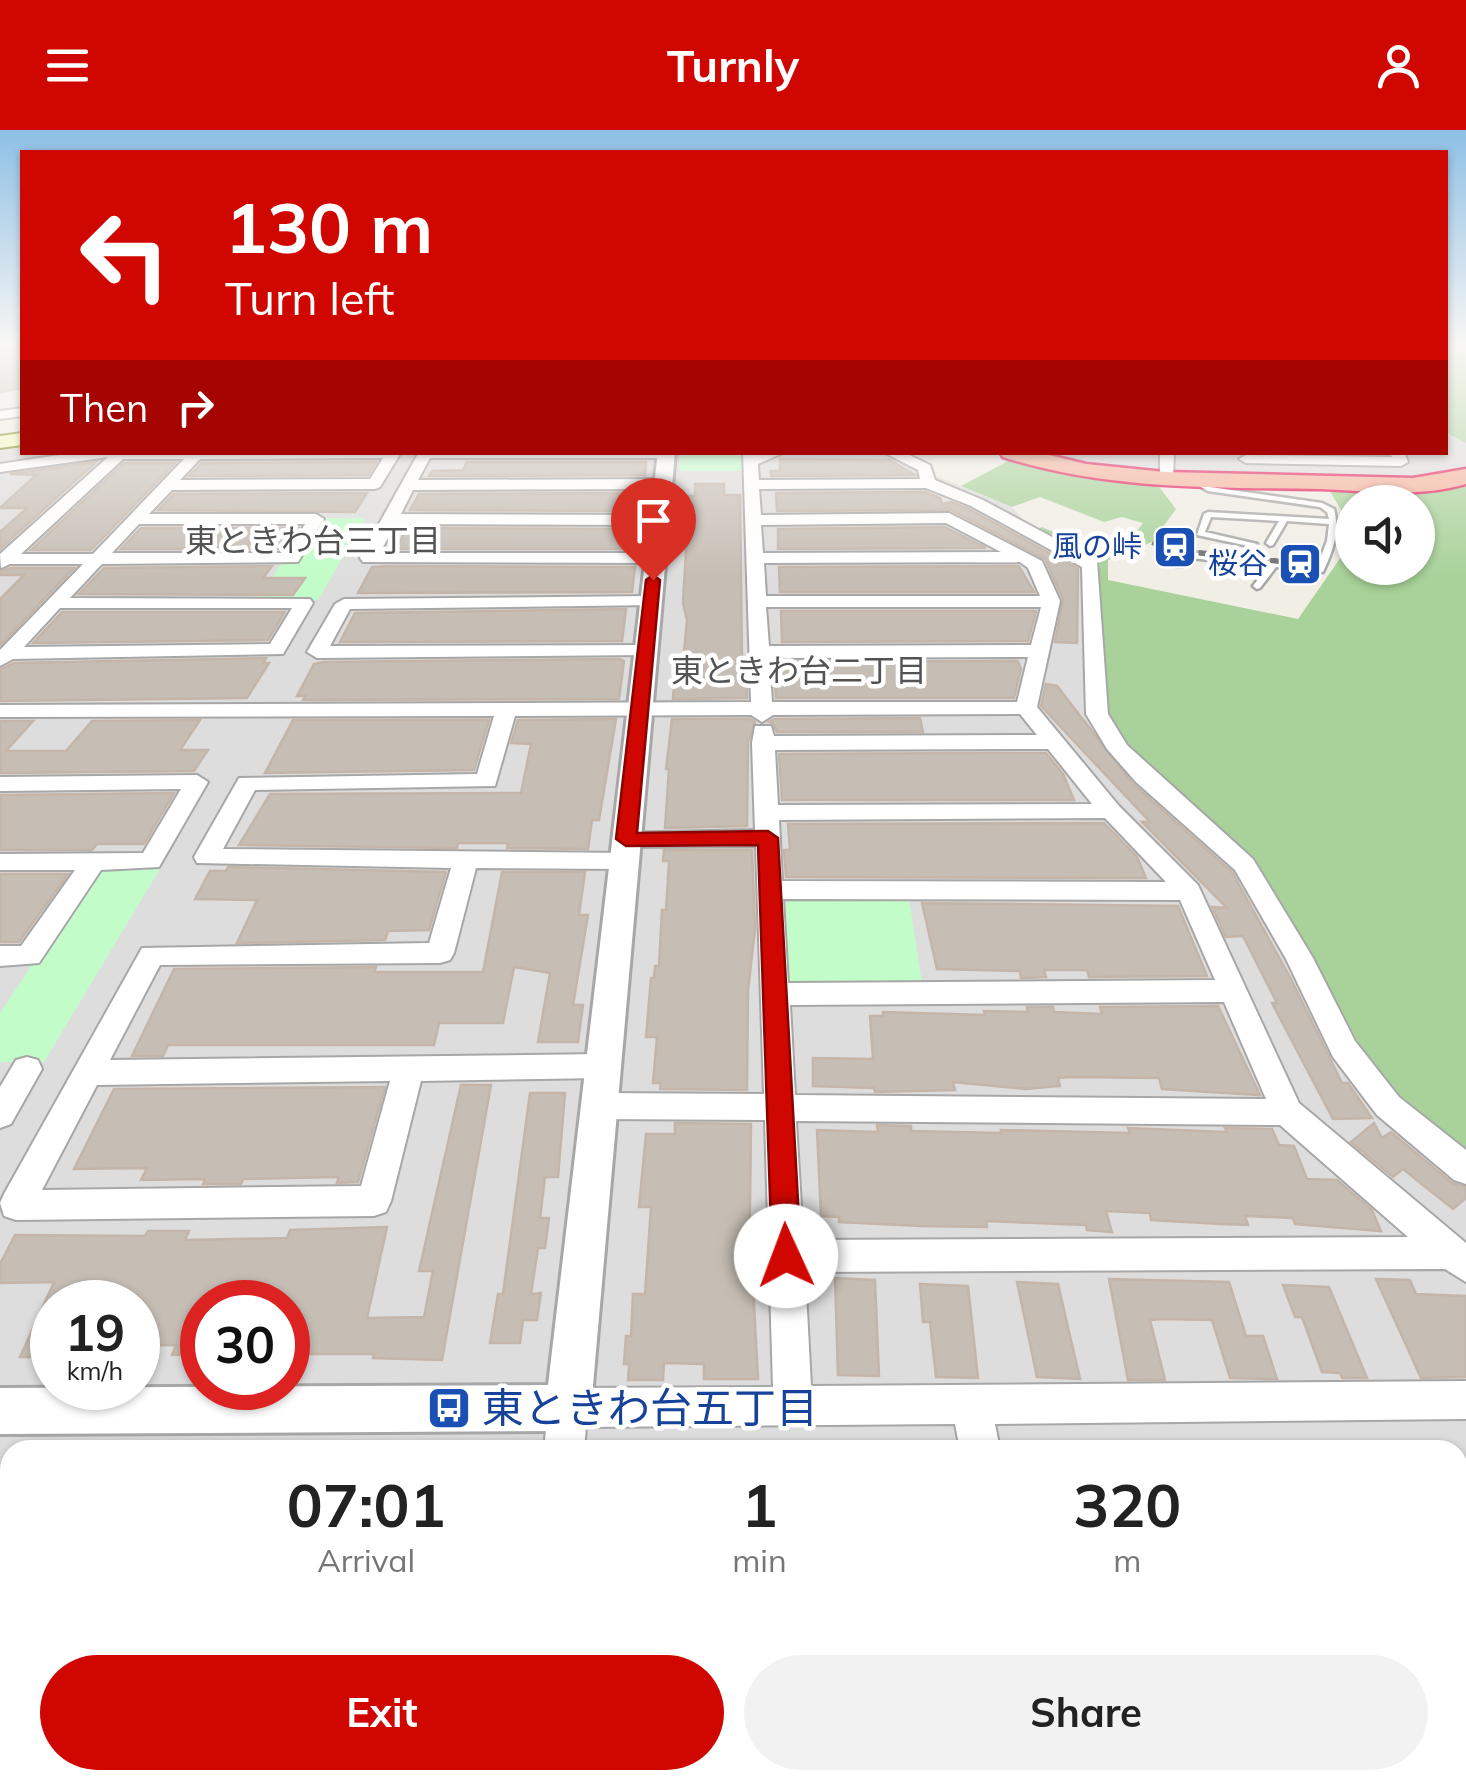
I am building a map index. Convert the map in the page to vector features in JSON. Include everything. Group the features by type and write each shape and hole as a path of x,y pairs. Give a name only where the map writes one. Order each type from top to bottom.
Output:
{"highway":[{"path":"1022,455 1080,470 1168,465 1195,480 1247,464 1424,484 1466,476"}],"street":[{"path":"0,468 102,455"},
{"path":"2,561 115,455"},
{"path":"4,657 196,455"},
{"path":"168,485 375,484 392,455"},
{"path":"425,455 369,558 655,558"},
{"path":"469,455 665,464"},
{"path":"897,455 925,468 928,483"},
{"path":"1247,464 1324,456 1401,462 1398,455"},
{"path":"751,457 794,1405"},
{"path":"408,485 665,464"},
{"path":"566,1429 665,464"},
{"path":"0,485 25,465"},
{"path":"752,485 928,483 978,502 1090,565 1098,714 1118,748 1144,777 1244,866 1299,958 1344,1050 1388,1106 1466,1170"},
{"path":"2,561 292,558 316,520 136,518"},
{"path":"753,520 949,518 1024,557 1036,566 1051,601 1026,708"},
{"path":"390,519 659,520"},
{"path":"755,558 1024,557"},
{"path":"757,602 1051,601"},
{"path":"646,648 318,652 344,604 651,602"},
{"path":"4,657 276,650 304,603 55,603"},
{"path":"759,652 1040,652"},
{"path":"763,725 1026,708"},
{"path":"1026,708 1110,812 1189,890 1288,1112 1458,1259"},
{"path":"0,711 640,709 763,725 1052,742"},
{"path":"506,710 486,781 246,782 206,857 466,860 625,850 767,825 1110,812"},
{"path":"0,784 197,782 150,861 0,862"},
{"path":"409,1069 374,1201 16,1205 152,956 440,953 466,860"},
{"path":"0,956 29,956 94,861"},
{"path":"770,890 1189,890"},
{"path":"775,994 1233,991"},
{"path":"88,1074 603,1066"},
{"path":"0,1069 27,1069 0,1115"},
{"path":"599,1106 1288,1112"},
{"path":"786,1256 1458,1259"},
{"path":"0,1410 566,1429 794,1405 1466,1400"},
{"path":"971,1402 978,1440"}],"lane":[{"path":"1179,564 1190,555 1320,570 1330,545 1334,522 1331,511 1314,502 1208,489 1195,480"},
{"path":"1253,544 1200,533 1208,514 1334,522"},
{"path":"1270,543 1284,520"},
{"path":"1257,586 1272,566"}],"shaded area":[{"path":"1448,434 1466,443 1464,471 1435,479 1113,470 1034,455 1448,455"},
{"path":"20,445 20,455 885,455 1012,507 1033,531 1098,563 1101,609 1252,860 1466,1163 1466,1440 0,1440 0,448"}],"green space":[{"path":"1448,423 1466,423 1466,443 1448,434"},
{"path":"681,455 743,455 743,471 679,471"},
{"path":"1010,460 1046,470 1156,483 1176,509 1152,542 1108,560 1108,580 1298,619 1335,566 1335,585 1435,585 1435,485 1432,485 1466,484 1466,1163 1396,1106 1252,861 1119,739 1103,708 1098,563 1033,531 1042,527 1108,556 1144,544 1135,534 1143,523 1122,517 1104,522 1040,497 1012,507 961,486"},
{"path":"324,518 366,518 318,600 257,600 283,561 295,561"},
{"path":"109,867 161,867 44,1062 0,1062 0,1013 92,874"},
{"path":"792,899 909,899 923,989 793,989 780,980 779,907"}],"building":[{"path":"780,459 890,460 915,475 771,476 771,471 780,471"},
{"path":"96,462 0,549 0,532 27,508 0,508 36,475 10,474"},
{"path":"376,462 368,475 189,476 202,463"},
{"path":"467,462 646,462 645,475 429,476 432,471 463,470"},
{"path":"124,463 175,463 91,550 31,550"},
{"path":"695,484 724,484 724,495 740,495 742,663 746,663 747,698 673,699 674,684 681,684 687,620 683,603 687,534 680,534 684,496 695,496"},
{"path":"925,492 940,498 942,504 951,502 969,509 1078,569 1077,643 1055,642 1063,599 1045,559 951,510 777,511 776,493"},
{"path":"367,493 355,512 158,510 174,494"},
{"path":"643,493 640,511 410,510 419,494"},
{"path":"945,527 986,548 778,549 778,529"},
{"path":"141,528 298,528 284,549 121,549"},
{"path":"407,528 638,529 636,549 396,549"},
{"path":"272,566 263,578 305,578 293,595 79,594 104,568"},
{"path":"1019,566 1034,592 780,592 779,567"},
{"path":"372,567 635,567 632,592 358,593"},
{"path":"74,568 0,645 0,599 24,575 0,575 0,571"},
{"path":"626,609 622,641 340,642 355,613"},
{"path":"781,611 1036,611 1028,641 782,642"},
{"path":"62,612 285,612 268,640 33,643"},
{"path":"266,658 263,663 269,663 247,698 0,701 0,670 14,663"},
{"path":"624,661 619,699 303,700 305,696 297,696 314,664 323,662"},
{"path":"1018,661 1021,669 1014,698 776,698 773,663 783,662"},
{"path":"1046,684 1057,686 1133,784 1232,872 1342,1083 1348,1083 1372,1118 1333,1119 1272,1003 1277,1003 1243,936 1226,937 1212,907 1227,908 1142,822 1150,822 1041,706"},
{"path":"920,718 923,732 777,732 769,722 774,719"},
{"path":"616,719 599,820 592,820 588,849 507,848 508,843 458,843 457,848 239,845 270,794 521,793 531,744 511,743 518,720"},
{"path":"672,719 755,722 748,742 747,826 665,828"},
{"path":"200,720 180,750 208,750 194,771 0,773 0,721 33,721 6,751 66,751 92,721"},
{"path":"293,720 489,720 474,770 265,773"},
{"path":"1046,753 1063,774 1074,800 782,800 779,754"},
{"path":"174,793 144,844 97,844 92,850 0,850 0,795"},
{"path":"1104,823 1137,857 1146,878 786,877 784,850 790,850 788,824"},
{"path":"664,850 752,850 755,929 748,991 747,1090 660,1089 661,1083 653,1083 657,1037 646,1037 651,978 655,966 659,966 662,910 666,910 669,861 663,861"},
{"path":"228,867 446,872 429,930 388,931 385,940 237,943 257,900 195,899 210,871 226,871"},
{"path":"502,872 585,872 579,915 588,915 573,1005 583,1005 578,1042 538,1042 550,973 514,967 503,1023 439,1023 434,1045 168,1045 163,1056 132,1056 174,969 376,967 374,972 483,972"},
{"path":"0,874 68,874 19,942 0,942"},
{"path":"922,903 1178,906 1207,976 1089,977 1087,970 1044,970 1046,977 1021,978 1020,971 937,969"},
{"path":"1218,1006 1260,1095 1162,1089 1159,1078 1058,1078 1060,1086 1026,1089 953,1082 955,1090 875,1092 874,1088 813,1086 813,1058 873,1059 870,1016 883,1016 883,1012 985,1015 984,1011 1028,1012 1027,1007 1053,1007 1054,1012 1102,1014 1100,1007"},
{"path":"461,1085 491,1085 442,1360 310,1354 310,1280 180,1280 180,1355 172,1355 176,1345 160,1345 160,1280 0,1283 0,1264 15,1235 145,1236 148,1231 189,1231 185,1240 287,1238 290,1230 387,1227 367,1318 424,1317 433,1271 419,1271"},
{"path":"385,1087 358,1182 337,1183 339,1177 203,1184 205,1179 141,1180 147,1168 74,1169 114,1089"},
{"path":"530,1093 565,1093 558,1177 545,1177 540,1218 549,1218 545,1248 538,1248 531,1294 541,1293 537,1320 523,1320 520,1343 490,1343 498,1294 503,1294"},
{"path":"675,1123 751,1124 749,1285 753,1285 758,1379 704,1379 704,1364 664,1363 663,1380 628,1380 629,1364 624,1364 626,1336 631,1336 633,1294 645,1294 651,1207 639,1207 646,1134 675,1134"},
{"path":"1374,1123 1382,1138 1391,1132 1452,1183 1466,1187 1466,1198 1453,1209 1403,1169 1393,1177 1351,1142"},
{"path":"877,1125 911,1126 911,1131 1001,1133 1130,1133 1128,1128 1227,1132 1225,1128 1272,1129 1279,1145 1294,1146 1307,1179 1337,1180 1372,1210 1381,1231 1295,1224 1293,1218 1245,1216 1248,1225 1221,1224 1151,1220 1150,1213 1106,1211 1112,1232 1087,1230 1086,1225 986,1221 987,1227 920,1226 839,1222 839,1217 821,1216 817,1130 878,1132"},
{"path":"835,1278 875,1280 879,1376 838,1375"},
{"path":"1109,1279 1229,1282 1246,1336 1263,1336 1277,1379 1230,1378 1212,1320 1164,1319 1150,1320 1165,1380 1128,1380"},
{"path":"1376,1279 1410,1280 1416,1294 1466,1296 1466,1377 1421,1378"},
{"path":"1017,1282 1058,1284 1080,1379 1037,1377"},
{"path":"920,1284 968,1286 978,1378 936,1377 930,1322 923,1322"},
{"path":"1283,1285 1329,1287 1367,1378 1342,1378 1340,1373 1322,1372 1302,1317 1295,1317"},
{"path":"30,1335 30,1357 20,1357"}],"railway":[{"path":"1156,533 1163,533 1195,552 1312,565 1170,550 1151,542 1156,533"}],"place":[{"name":"風の峠","path":"1175,547"},
{"name":"桜谷","path":"1300,564"},
{"name":"東ときわ台五丁目","path":"449,1408"}],"district":[{"name":"東ときわ台三丁目","path":"313,541"},
{"name":"東ときわ台二丁目","path":"799,671"}],"route":[{"path":"653,580 626,839 768,838 786,1256"}]}
